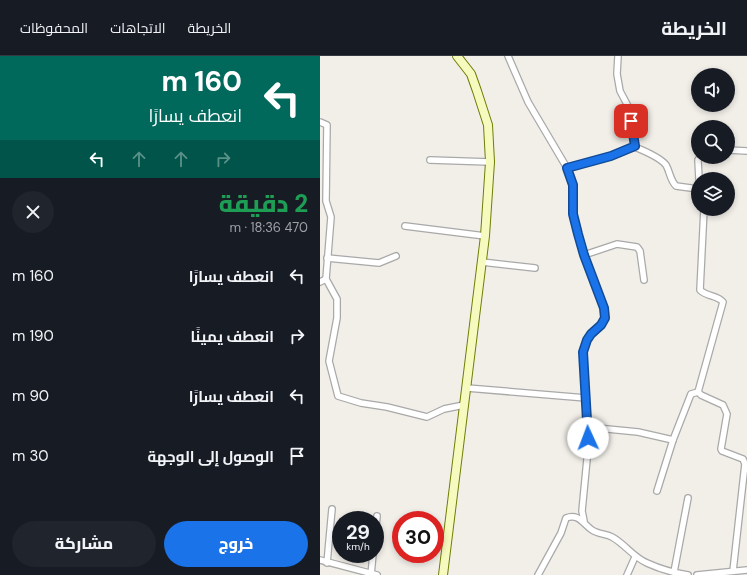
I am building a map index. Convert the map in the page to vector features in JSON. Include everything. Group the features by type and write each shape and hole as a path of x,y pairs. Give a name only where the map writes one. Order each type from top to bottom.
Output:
{"street":[{"path":"443,575 485,236 490,162 488,125 471,74 456,56"},
{"path":"508,56 528,102 567,168 573,185 573,214 584,255 604,308 605,318 601,325 587,340 583,352 588,449 582,511 584,521"},
{"path":"618,56 617,74 620,91 629,108 635,146"},
{"path":"320,122 328,125 326,200 331,217 326,279 337,299 337,318 329,361 338,396 361,403 387,407 427,417 444,409 464,405"},
{"path":"567,168 611,156 635,146"},
{"path":"635,146 659,159 666,165 672,182 676,186 691,188"},
{"path":"735,150 747,151"},
{"path":"430,160 490,162"},
{"path":"698,392 723,302 721,299 704,294 700,290 704,216"},
{"path":"404,226 485,236"},
{"path":"584,255 617,244 637,248 640,252 644,280"},
{"path":"327,258 380,263 396,256"},
{"path":"482,262 535,268"},
{"path":"320,282 326,279"},
{"path":"467,388 586,398"},
{"path":"657,491 673,440 691,394 698,392"},
{"path":"698,392 701,395 723,405 727,414 720,449 743,459 745,464 733,571"},
{"path":"587,427 638,432 673,440"},
{"path":"674,572 688,498"},
{"path":"327,563 332,509"},
{"path":"538,575 562,533 566,518 571,516 584,521 594,531 612,537 635,557 664,572 674,572 688,575"},
{"path":"627,575 635,557"},
{"path":"320,560 373,574 373,563"},
{"path":"696,575 747,570"}],"route":[{"path":"588,438 583,352 587,340 601,325 605,318 604,308 584,255 578,234 573,214 573,185 567,168 611,156 635,146 631,121"}]}
